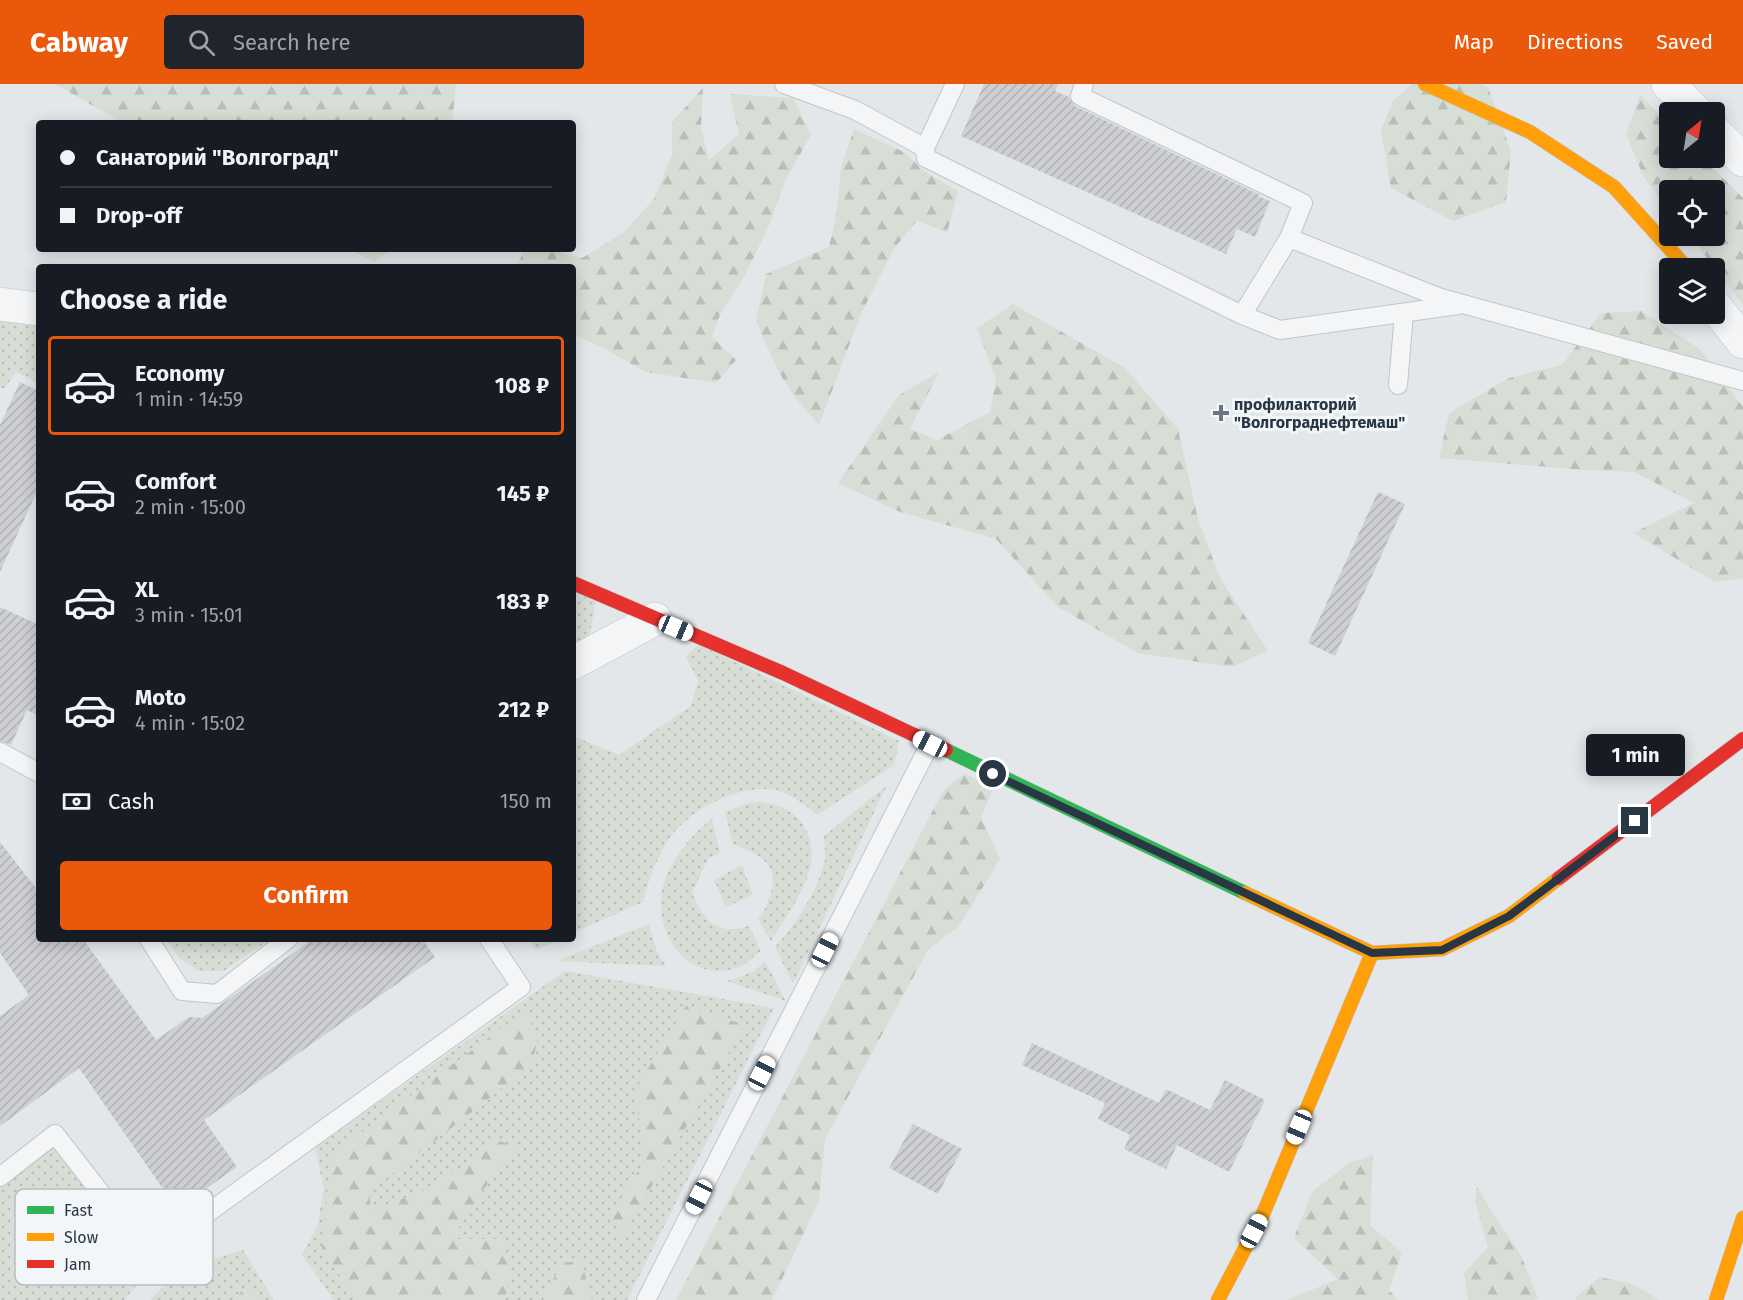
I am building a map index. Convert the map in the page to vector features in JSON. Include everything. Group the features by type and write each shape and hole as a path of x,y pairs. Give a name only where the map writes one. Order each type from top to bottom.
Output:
{"street":[{"path":"1425,84 1530,132 1614,187 1678,258"},
{"path":"1668,84 1686,102"},
{"path":"1725,142 1743,160"},
{"path":"0,304 36,309"},
{"path":"1725,319 1743,342"},
{"path":"576,585 783,673 1372,953 1442,950 1509,916 1743,739"},
{"path":"576,661 655,619"},
{"path":"1218,1300 1263,1214 1372,953"},
{"path":"1716,1300 1743,1218"}],"lane":[{"path":"784,84 855,110 924,148"},
{"path":"955,84 924,148 926,158 1242,315 1280,330 1462,305"},
{"path":"1084,84 1080,96 1303,203 1289,238 1242,315"},
{"path":"1289,238 1462,305 1743,381"},
{"path":"1398,385 1404,313"},
{"path":"646,1300 930,744"},
{"path":"0,752 36,772"},
{"path":"151,942 182,991 217,994 284,942"},
{"path":"213,1209 521,987 491,942"},
{"path":"0,1177 55,1134 98,1189"}],"green space":[{"path":"55,84 456,84 452,120 118,120"},
{"path":"1412,84 1481,84 1488,87 1511,151 1506,202 1453,221 1391,188 1381,130 1393,101"},
{"path":"703,88 701,128 709,160 739,134 730,94 793,98 811,135 786,179 768,228 744,277 720,315 712,337 736,360 716,383 646,372 576,335 576,264 517,264 524,252 559,252 582,258 623,233 654,199 672,155 672,122"},
{"path":"1640,95 1659,114 1659,168 1713,168 1725,180 1659,180 1659,197 1644,178 1626,134"},
{"path":"854,129 904,152 924,171 958,191 947,233 917,220 893,250 861,314 819,425 794,396 778,371 756,321 766,274 829,247 836,217 841,167"},
{"path":"1725,180 1743,198 1743,305 1725,282 1725,258 1707,258 1698,246 1725,246"},
{"path":"355,252 387,252 374,262"},
{"path":"1013,304 1125,368 1178,429 1198,519 1220,578 1268,651 1232,667 1138,653 1058,607 996,539 900,512 838,483 899,395 939,372 910,429 937,440 990,412 996,379 977,328"},
{"path":"1641,311 1700,349 1743,407 1743,578 1715,582 1633,533 1694,503 1634,472 1439,458 1449,413 1509,378 1562,365 1601,313"},
{"path":"0,317 36,323 36,382 16,372 4,389 0,387"},
{"path":"576,592 596,602 589,638 576,645"},
{"path":"698,644 899,741 894,765 817,815 794,798 769,789 741,792 712,803 686,820 667,842 647,886 643,902 576,932 576,737 619,755 691,706 698,680 686,657"},
{"path":"965,773 993,789 981,817 1000,859 959,926 928,950 825,1139 819,1201 772,1300 676,1300 943,791"},
{"path":"887,785 793,984 775,947 791,928 817,884 825,860 824,836"},
{"path":"748,803 777,805 788,810 797,818 809,836 812,858 806,881 771,941 758,919 766,907 772,887 771,869 760,857 733,844 725,812"},
{"path":"712,819 720,853 708,859 692,893 701,911 713,924 728,929 749,926 761,951 742,966 722,971 707,970 693,964 682,955 672,944 665,930 662,915 663,888 672,865 686,844"},
{"path":"742,865 753,895 726,907 714,880"},
{"path":"649,924 657,952 666,966 557,961"},
{"path":"168,942 266,942 224,971 199,971 179,958"},
{"path":"530,942 553,942 536,950"},
{"path":"765,961 786,1001 727,981 753,972"},
{"path":"565,971 774,1008 627,1300 334,1300 302,1255 317,1227 324,1189 315,1148"},
{"path":"686,1006 745,1025 622,1238 610,1216 645,1160 635,1090"},
{"path":"527,1009 538,1039 531,1066 369,1192 371,1211 427,1189 463,1166 493,1139 517,1147 483,1190 451,1239 503,1239 511,1270 505,1300 357,1300 322,1250 331,1155"},
{"path":"54,1146 78,1148 110,1189 15,1189 15,1285 137,1285 124,1300 0,1300 0,1183"},
{"path":"1373,1155 1370,1225 1402,1252 1389,1290 1398,1300 1287,1300 1338,1279 1294,1238 1312,1192 1349,1163"},
{"path":"1477,1187 1520,1253 1538,1298 1534,1300 1468,1300 1464,1273 1488,1247 1475,1201"},
{"path":"243,1250 274,1300 151,1300 163,1285 213,1285 213,1257"},
{"path":"581,1260 592,1300 543,1300 561,1264"},
{"path":"1600,1277 1635,1285 1659,1300 1576,1300 1575,1298"},
{"path":"247,1284 258,1300 235,1300"}],"building":[{"path":"984,84 1058,84 1055,91 1069,97 1075,106 1260,195 1259,197 1270,201 1255,237 1237,229 1226,254 961,136"},
{"path":"20,382 36,390 36,494 0,572 0,425"},
{"path":"1378,492 1405,504 1335,656 1308,643"},
{"path":"0,607 36,624 36,714 27,710 11,745 0,741"},
{"path":"0,842 36,888 36,942 85,942 156,1040 189,1017 202,1018 309,942 424,942 435,957 204,1120 237,1167 206,1189 163,1189 79,1068 0,1126 0,1016 29,995 0,953"},
{"path":"1032,1043 1159,1103 1166,1089 1210,1110 1225,1080 1265,1100 1229,1172 1177,1145 1166,1169 1124,1149 1130,1135 1098,1119 1105,1103 1022,1065"},
{"path":"913,1124 962,1149 938,1194 889,1168"}],"traffic: fast":[{"path":"946,750 1245,893"}],"traffic: slow":[{"path":"1425,84 1530,132 1614,187 1678,258"},
{"path":"1245,893 1372,953 1442,949 1509,916 1559,878"},
{"path":"1218,1300 1263,1214 1372,953"},
{"path":"1716,1300 1743,1218"}],"traffic: jam":[{"path":"576,584 783,673 946,750"},
{"path":"1559,878 1743,739"}],"place":[{"name":"профилакторий \"Волгограднефтемаш\"","path":"1221,413"}],"route":[{"path":"993,774 1372,953 1442,950 1509,916 1635,821"}]}
